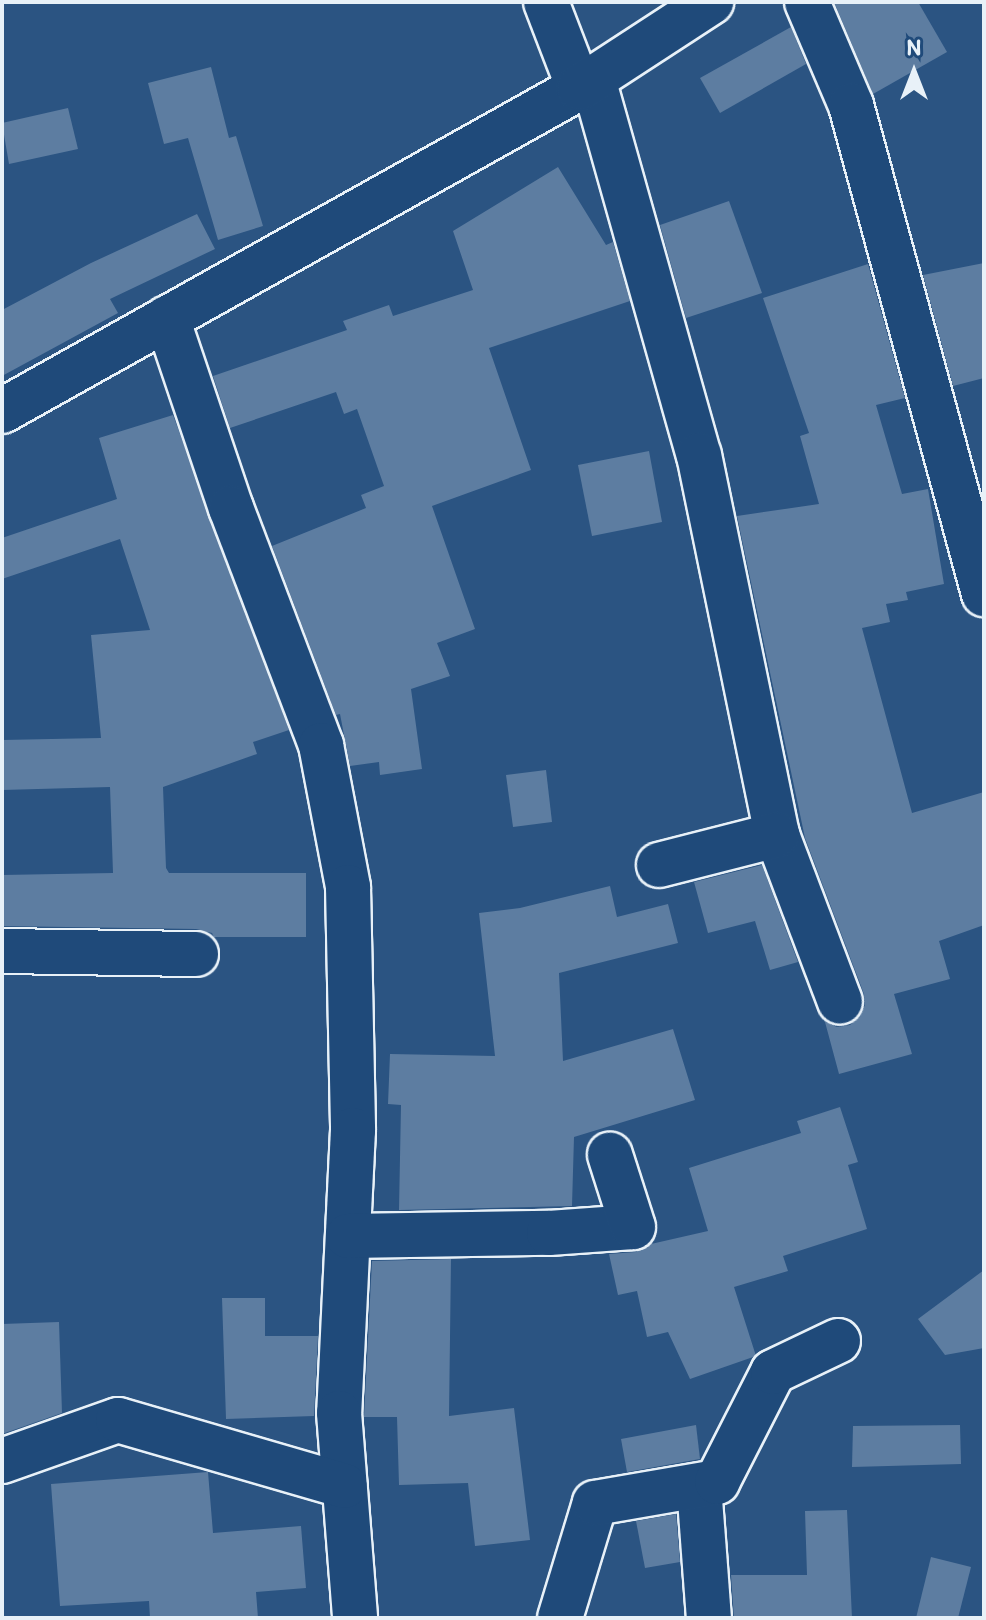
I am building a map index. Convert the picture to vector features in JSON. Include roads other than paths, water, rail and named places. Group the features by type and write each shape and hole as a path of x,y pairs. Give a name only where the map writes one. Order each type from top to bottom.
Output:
{"street":[{"path":"546,2 586,83 699,455 777,835 840,1002"},
{"path":"2,411 586,83 711,2"},
{"path":"807,2 851,105 984,594"},
{"path":"167,318 231,508 321,745 348,887 353,1130 339,1413 355,1618"},
{"path":"659,865 777,835"},
{"path":"2,951 196,954"},
{"path":"348,1236 549,1233 633,1227 610,1155"},
{"path":"560,1618 595,1503 717,1482 773,1372 838,1341"},
{"path":"2,1461 118,1420 345,1486"},
{"path":"699,1486 709,1618"}]}
